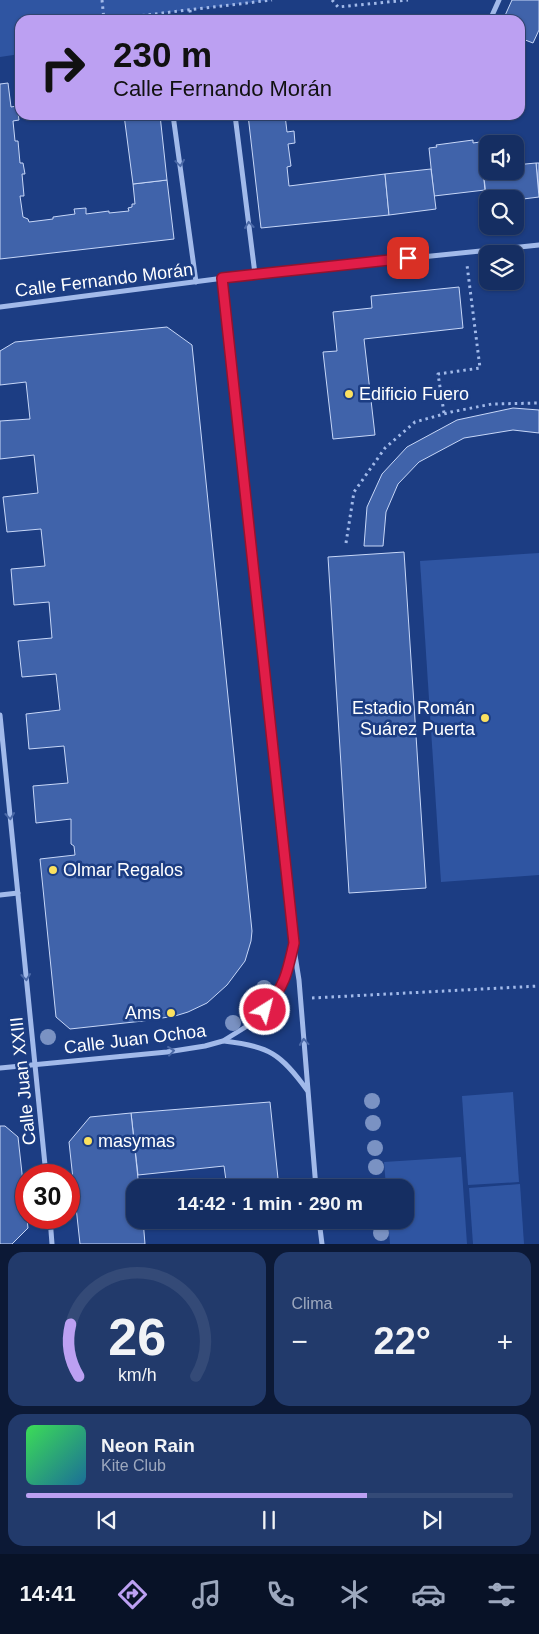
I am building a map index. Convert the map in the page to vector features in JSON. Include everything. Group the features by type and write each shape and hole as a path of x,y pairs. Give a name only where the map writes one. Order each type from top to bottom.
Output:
{"street":[{"path":"492,15 499,0"},
{"path":"174,120 196,282"},
{"path":"236,120 255,274"},
{"name":"Calle Fernando Morán","path":"0,307 255,274 539,244"},
{"name":"Calle Juan Ochoa","path":"0,1068 167,1052 224,1041 252,1023 277,995 287,974 294,943 222,278"},
{"name":"Calle Juan XXIII","path":"0,715 45,1164"},
{"path":"0,895 18,893"},
{"path":"294,943 315,1179"},
{"path":"224,1041 246,1044 267,1050 293,1070 308,1091"},
{"path":"51,1229 52,1244"},
{"path":"320,1229 322,1244"}],"path":[{"path":"102,0 104,15"},
{"path":"147,15 272,0"},
{"path":"332,0 338,7 408,0"},
{"path":"190,10 190,15"},
{"path":"444,414 438,374 480,368 466,252"},
{"path":"346,543 354,492 385,448 416,422 492,404 539,403"},
{"path":"300,999 539,986"}],"shaded area":[{"path":"0,0 272,0 145,15 15,15 15,55 0,57"},
{"name":"Estadio Román Suárez Puerta","path":"539,553 539,875 441,882 420,561"},
{"path":"513,1092 519,1182 468,1185 462,1096"},
{"path":"461,1157 467,1244 390,1244 389,1229 414,1229 414,1179 385,1179 384,1162"},
{"path":"520,1184 524,1244 473,1244 469,1188"}],"building":[{"path":"512,0 539,0 539,30 533,43 525,40 525,15 505,15"},
{"path":"8,83 11,107 15,106 15,120 19,120 13,121 15,141 18,141 20,163 23,163 25,174 22,174 24,196 20,196 23,217 28,219 29,222 53,219 53,217 75,214 74,209 86,208 86,214 129,211 128,208 135,204 133,184 167,180 174,239 0,259 0,84"},
{"path":"125,120 161,120 167,180 133,184"},
{"path":"249,120 286,120 287,132 294,131 295,143 288,144 291,166 287,167 289,186 385,174 389,215 261,228"},
{"path":"473,140 473,143 479,142 479,180 484,180 485,190 434,196 429,148 437,147 436,145"},
{"path":"536,163 539,163 539,193"},
{"path":"536,163 539,197 524,199 524,190 485,190 484,180 524,180 524,164"},
{"path":"431,169 436,209 389,215 385,174"},
{"name":"Edificio Fuero","path":"459,287 463,328 364,339 375,435 333,439 323,352 337,351 333,312 372,308 371,296"},
{"path":"167,327 192,345 252,931 251,941 245,961 227,985 207,1003 175,1016 70,1029 56,1017 40,859 75,855 74,846 71,844 71,819 36,823 33,786 68,783 64,746 29,749 26,714 60,710 56,674 22,677 18,641 52,638 49,602 14,605 11,569 45,566 41,529 7,532 3,497 38,493 34,455 0,459 0,421 30,419 26,382 0,385 0,351 15,342"},
{"path":"513,408 539,410 539,433 513,430 464,438 419,462 398,484 386,512 383,546 364,546 367,507 382,474 407,447 457,420"},
{"path":"404,552 426,888 349,893 328,557"},
{"path":"270,1102 278,1179 226,1179 224,1166 138,1175 131,1113"},
{"path":"131,1113 138,1179 126,1179 126,1229 144,1229 145,1244 80,1244 78,1229 80,1229 80,1164 71,1164 69,1142 90,1117"},
{"path":"0,1126 5,1126 18,1137 21,1164 15,1164 15,1229 27,1229 12,1244 0,1244"}],"place":[{"name":"Edificio Fuero","path":"349,394"},
{"name":"Estadio Román Suárez Puerta","path":"485,718"},
{"name":"Olmar Regalos","path":"53,870"},
{"name":"Ams","path":"171,1013"},
{"name":"masymas","path":"88,1141"}],"route":[{"path":"265,1010 277,995 287,974 294,943 222,278 408,258"}]}
